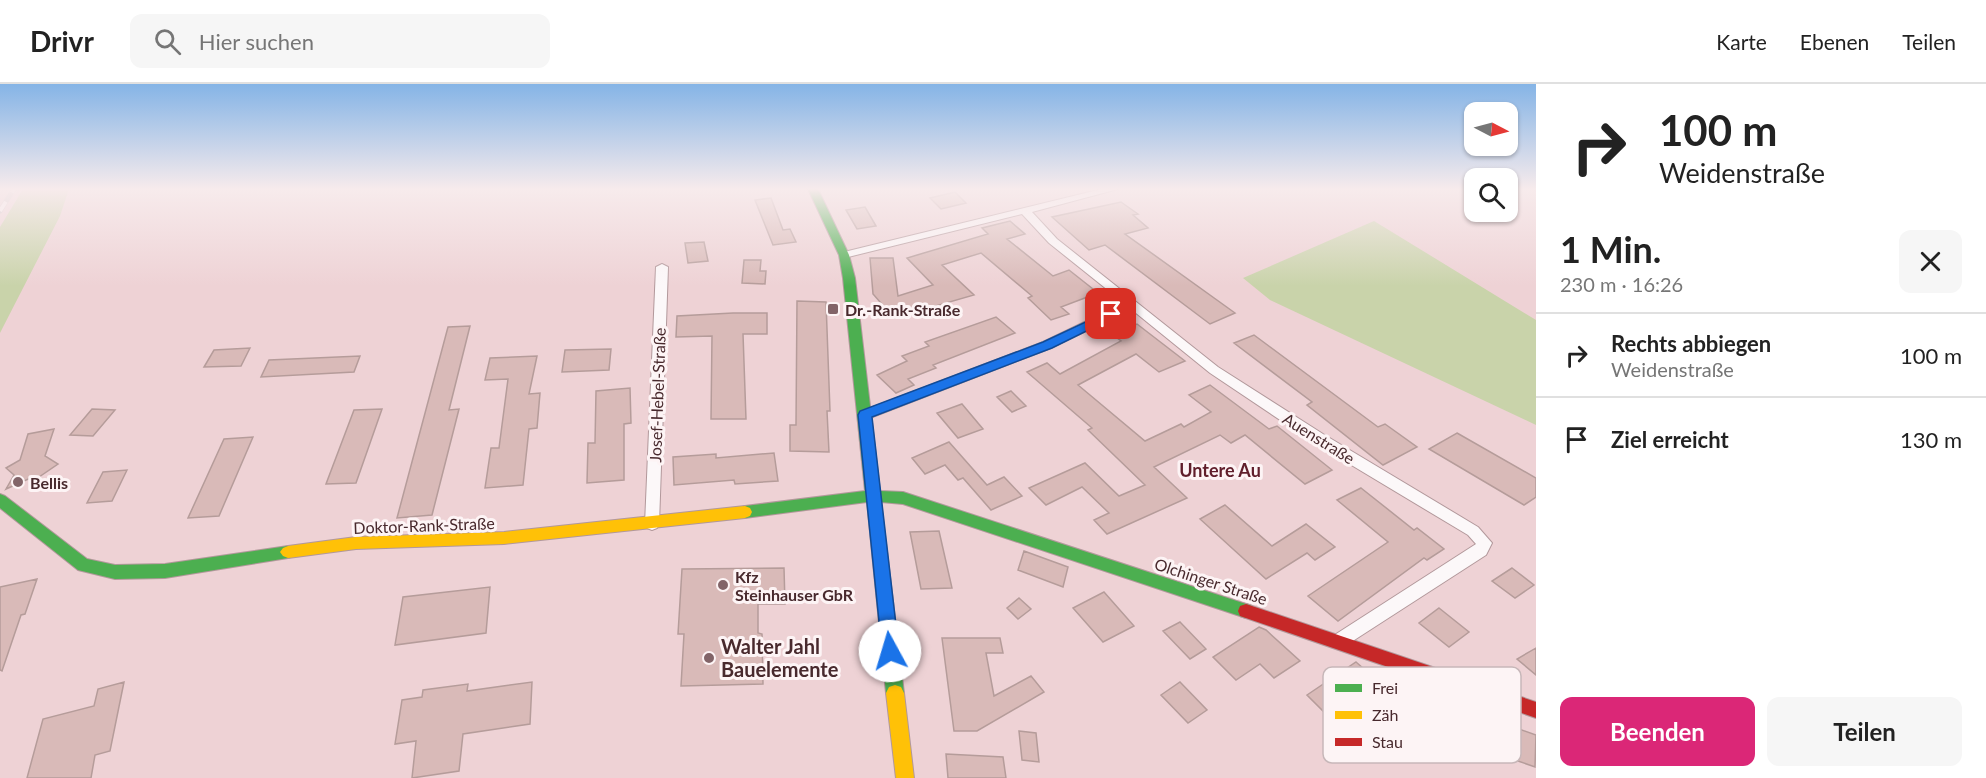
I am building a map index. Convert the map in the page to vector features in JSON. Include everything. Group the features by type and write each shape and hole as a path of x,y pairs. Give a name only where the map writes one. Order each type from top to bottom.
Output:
{"street":[{"path":"828,221 844,255 849,278 905,778"},
{"path":"844,255 982,221"},
{"name":"Auenstraße","path":"1035,221 1053,241 1130,305 1214,370 1318,438 1473,531 1484,543 1481,551 1339,641"},
{"name":"Josef-Hebel-Straße","path":"652,524 662,267"},
{"path":"865,415 1047,345 1130,305"},
{"name":"Doktor-Rank-Straße","path":"0,500 83,565 115,572 165,571 219,561 356,543 504,538 652,524 873,496"},
{"name":"Olchinger Straße","path":"873,496 903,498 1413,667"},
{"name":"Olchinger Straße","path":"1521,705 1536,710"}],"green space":[{"path":"3,221 57,221 0,333 0,227"},
{"path":"1375,221 1536,320 1536,425 1270,300 1243,278"}],"building":[{"path":"764,221 780,221 783,230 790,229 796,242 773,245"},
{"path":"853,221 873,221 876,226 857,229"},
{"path":"1010,221 1025,234 1007,239 1053,276 1069,270 1098,293 1061,307 1069,314 1051,320 1028,298 1032,296 981,253 942,265 974,295 894,318 873,294 870,258 893,258 898,296 933,285 907,258 988,234 982,228"},
{"path":"1057,221 1140,221 1148,228 1125,234 1235,313 1210,324 1105,245 1089,250"},
{"path":"704,242 708,261 688,263 685,243"},
{"path":"744,260 761,260 760,271 766,271 765,284 742,283"},
{"path":"797,301 826,302 830,411 827,411 829,452 790,451 790,425 796,425"},
{"path":"767,313 767,334 743,334 746,419 711,419 712,336 676,337 677,316"},
{"path":"996,317 1015,333 933,365 936,368 908,379 914,385 896,393 877,375 907,361 902,356 929,346 925,342"},
{"path":"1137,324 1185,361 1159,372 1136,354 1078,385 1145,441 1181,424 1184,427 1211,412 1189,395 1210,385 1269,429 1277,426 1332,470 1305,484 1245,435 1231,443 1220,435 1154,467 1187,498 1107,534 1094,520 1109,513 1082,487 1046,505 1029,488 1085,463 1119,496 1145,485 1088,430 1092,428 1027,372 1047,363 1060,374 1121,341 1112,334"},
{"path":"470,326 449,410 459,409 432,515 397,518 448,327"},
{"path":"1254,335 1378,427 1385,424 1417,447 1383,465 1307,405 1312,402 1234,343"},
{"path":"250,348 241,366 204,367 214,350"},
{"path":"611,349 609,370 562,372 565,350"},
{"path":"360,356 354,372 261,377 269,360"},
{"path":"537,356 529,394 540,393 537,428 529,429 523,485 485,488 491,448 499,448 508,379 485,380 490,358"},
{"path":"630,388 631,423 624,424 624,480 587,483 588,443 595,443 596,391"},
{"path":"1011,391 1026,406 1012,412 997,397"},
{"path":"962,404 983,429 958,438 937,413"},
{"path":"92,409 115,410 93,436 70,435"},
{"path":"382,409 356,483 326,484 354,410"},
{"path":"54,429 45,456 58,464 39,477 35,476 6,489 14,475 6,468 20,460 28,434"},
{"path":"1457,433 1536,478 1536,497 1524,505 1429,449"},
{"path":"253,437 219,516 188,518 224,439"},
{"path":"949,442 987,485 1004,477 1022,496 991,510 963,478 958,480 945,465 925,474 912,458"},
{"path":"774,453 778,481 735,484 734,480 674,485 673,457 716,454 716,458"},
{"path":"127,470 112,501 87,503 103,472"},
{"path":"1361,488 1414,530 1417,528 1444,549 1427,560 1424,558 1338,621 1308,596 1388,542 1337,500"},
{"path":"1225,505 1272,546 1306,524 1335,547 1315,560 1307,553 1266,579 1200,519"},
{"path":"939,531 952,588 921,589 910,532"},
{"path":"1024,551 1068,567 1063,587 1018,570"},
{"path":"784,568 785,604 758,604 758,633 762,634 763,684 681,686 684,634 678,634 682,569"},
{"path":"1512,568 1534,585 1515,598 1492,581"},
{"path":"37,579 25,614 21,615 2,671 0,670 0,587"},
{"path":"490,587 486,633 395,645 403,597"},
{"path":"1104,592 1134,626 1103,642 1073,608"},
{"path":"1019,598 1031,609 1018,619 1007,608"},
{"path":"1439,608 1469,632 1449,647 1419,623"},
{"path":"1180,622 1206,649 1190,659 1163,631"},
{"path":"1259,627 1266,630 1300,661 1274,678 1260,664 1236,680 1213,657"},
{"path":"942,638 1000,638 1003,653 986,653 994,696 1031,676 1044,692 977,731 954,731"},
{"path":"1536,648 1536,675 1517,659"},
{"path":"1356,662 1362,667 1349,667"},
{"path":"124,682 110,751 95,755 91,778 27,778 43,719 94,706 98,689"},
{"path":"532,682 530,724 463,734 459,771 412,778 416,741 395,744 402,700 422,697 423,690 468,684 467,691"},
{"path":"1180,682 1207,710 1188,723 1161,695"},
{"path":"1323,684 1323,711 1307,695"},
{"path":"1521,730 1536,735 1535,767 1521,762"},
{"path":"1019,731 1036,733 1039,762 1022,760"},
{"path":"946,754 1003,757 1006,778 948,778"}],"traffic: fast":[{"path":"828,221 844,255 849,278 895,693"},
{"path":"745,512 873,496 903,498 1246,611"},
{"path":"0,500 83,565 115,572 165,571 288,552"}],"traffic: slow":[{"path":"288,552 356,543 504,538 745,512"},
{"path":"895,693 905,778"}],"traffic: jam":[{"path":"1246,611 1410,667"},
{"path":"1521,705 1536,710"}],"place":[{"name":"Dr.-Rank-Straße","path":"833,309"},
{"name":"Bellis","path":"18,482"},
{"name":"Kfz Steinhauser GbR","path":"723,585"},
{"name":"Walter Jahl Bauelemente","path":"709,658"}],"district":[{"name":"Untere Au","path":"1220,470"}],"route":[{"path":"890,651 865,415 1047,345 1111,314"}]}
